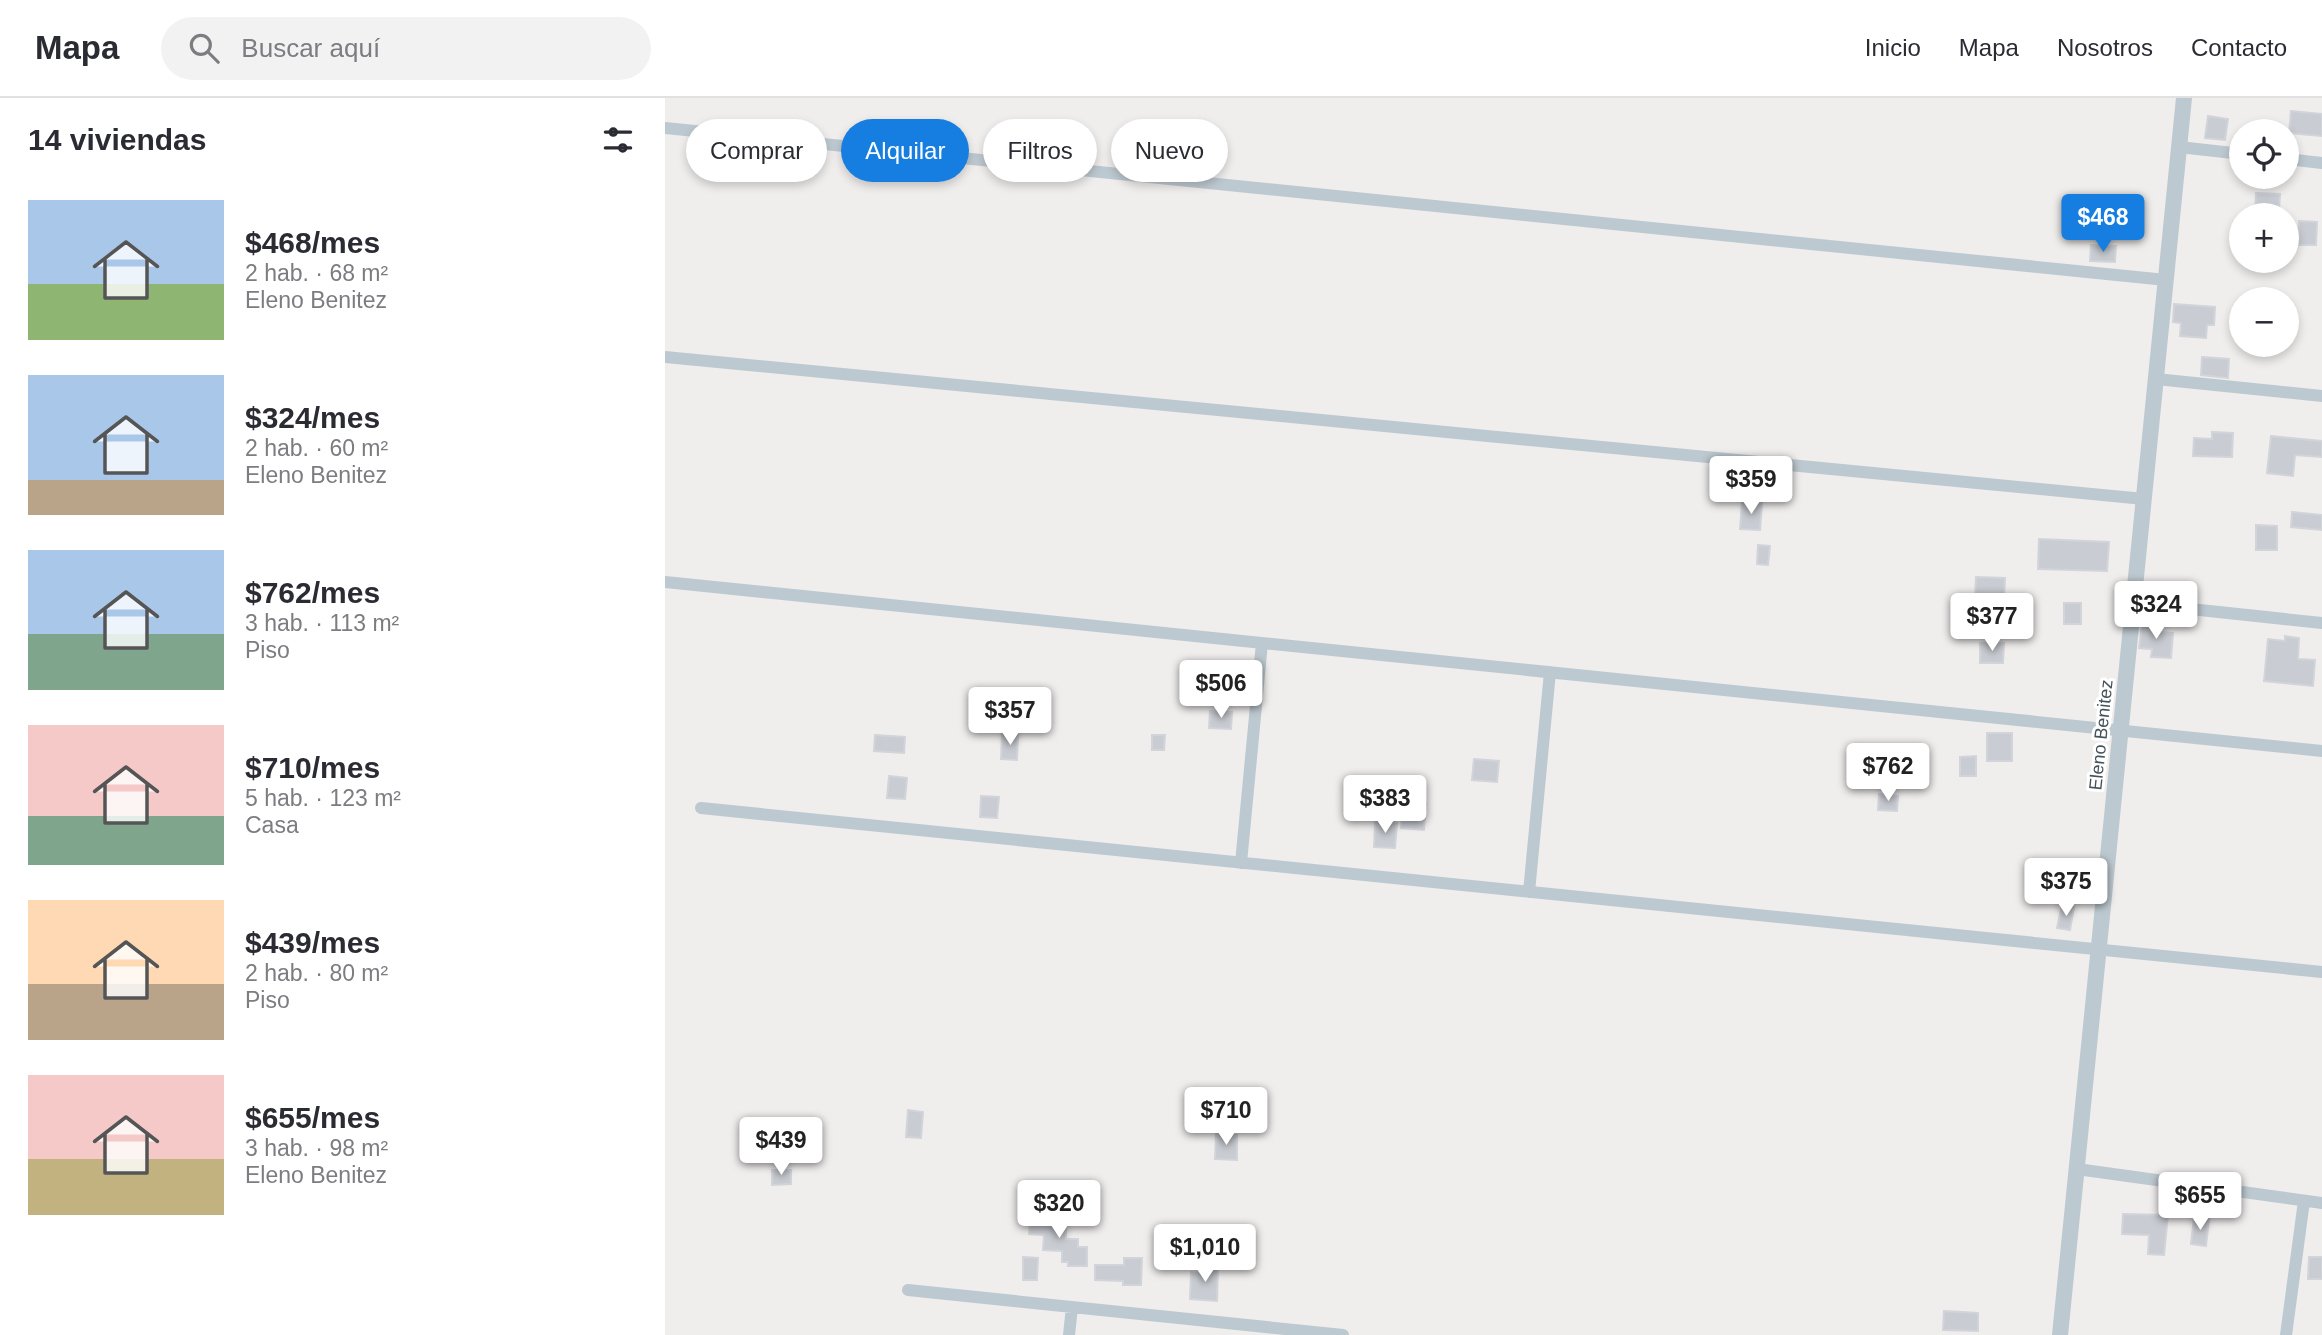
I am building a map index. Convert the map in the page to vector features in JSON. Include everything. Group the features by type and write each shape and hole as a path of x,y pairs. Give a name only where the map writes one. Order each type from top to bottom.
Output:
{"street":[{"name":"Eleno Benitez","path":"2060,1335 2184,98"},
{"path":"665,128 2166,280"},
{"path":"2179,147 2229,153"},
{"path":"2299,160 2322,163"},
{"path":"665,357 2144,499"},
{"path":"2156,379 2322,396"},
{"path":"665,582 2322,751"},
{"path":"2134,603 2322,623"},
{"path":"1241,863 1262,643"},
{"path":"1529,892 1550,672"},
{"path":"701,808 2322,972"},
{"path":"2077,1169 2322,1203"},
{"path":"2286,1335 2304,1201"},
{"path":"908,1290 1343,1335"},
{"path":"1069,1335 1072,1307"}],"building":[{"path":"2291,111 2322,114 2322,136 2299,134 2299,119 2290,119"},
{"path":"2208,116 2228,119 2225,140 2205,138"},
{"path":"2256,193 2280,194 2279,203 2255,203"},
{"path":"2299,221 2317,222 2316,245 2299,245"},
{"path":"2091,245 2116,246 2115,262 2090,261"},
{"path":"2174,304 2215,307 2214,325 2207,325 2206,338 2180,336 2181,323 2173,322"},
{"path":"2202,357 2229,359 2228,378 2201,375"},
{"path":"2212,432 2233,433 2232,457 2193,456 2194,438 2212,439"},
{"path":"2271,436 2322,441 2322,457 2295,455 2293,476 2267,473"},
{"path":"1742,502 1762,503 1760,530 1740,529"},
{"path":"2292,512 2322,515 2322,530 2291,527"},
{"path":"2256,525 2277,526 2277,550 2256,550"},
{"path":"2039,539 2109,542 2107,571 2038,569"},
{"path":"1758,545 1770,546 1768,565 1757,564"},
{"path":"1976,577 2005,578 2004,597 1975,596"},
{"path":"2064,603 2081,603 2081,624 2064,624"},
{"path":"2147,622 2158,623 2158,632 2173,633 2171,658 2151,657 2152,649 2139,648 2142,625"},
{"path":"2285,636 2299,638 2298,659 2315,660 2313,686 2264,681 2268,639 2285,641"},
{"path":"1980,643 2004,643 2003,663 1980,663"},
{"path":"1210,711 1232,712 1231,729 1209,728"},
{"path":"1987,733 2012,733 2012,761 1987,761"},
{"path":"1002,734 1018,735 1017,760 1001,759"},
{"path":"875,735 905,737 904,753 874,751"},
{"path":"1152,735 1165,735 1164,750 1152,750"},
{"path":"1976,756 1976,776 1960,776 1960,757"},
{"path":"1474,759 1499,761 1497,782 1472,780"},
{"path":"889,776 907,778 905,799 887,798"},
{"path":"1879,794 1898,796 1897,811 1878,810"},
{"path":"981,796 999,797 997,818 980,817"},
{"path":"1403,801 1426,803 1424,830 1401,828"},
{"path":"1375,821 1397,823 1395,848 1374,847"},
{"path":"2062,905 2074,907 2070,930 2057,928"},
{"path":"908,1110 923,1112 921,1138 906,1137"},
{"path":"1216,1134 1237,1135 1237,1160 1215,1159"},
{"path":"772,1170 791,1170 791,1184 772,1185"},
{"path":"2123,1214 2168,1215 2164,1255 2148,1254 2149,1235 2122,1234"},
{"path":"1030,1217 1066,1218 1066,1239 1078,1239 1078,1247 1087,1247 1087,1266 1068,1266 1068,1262 1062,1262 1062,1251 1043,1250 1044,1235 1029,1234"},
{"path":"2194,1217 2209,1219 2206,1246 2191,1244"},
{"path":"1023,1257 1038,1258 1037,1280 1023,1280"},
{"path":"2309,1257 2322,1257 2322,1279 2308,1279"},
{"path":"1124,1258 1142,1258 1141,1285 1095,1280 1095,1265 1124,1265"},
{"path":"1202,1264 1218,1265 1217,1301 1190,1299 1191,1272 1201,1273"},
{"path":"1944,1311 1978,1313 1978,1331 1943,1330"}]}
